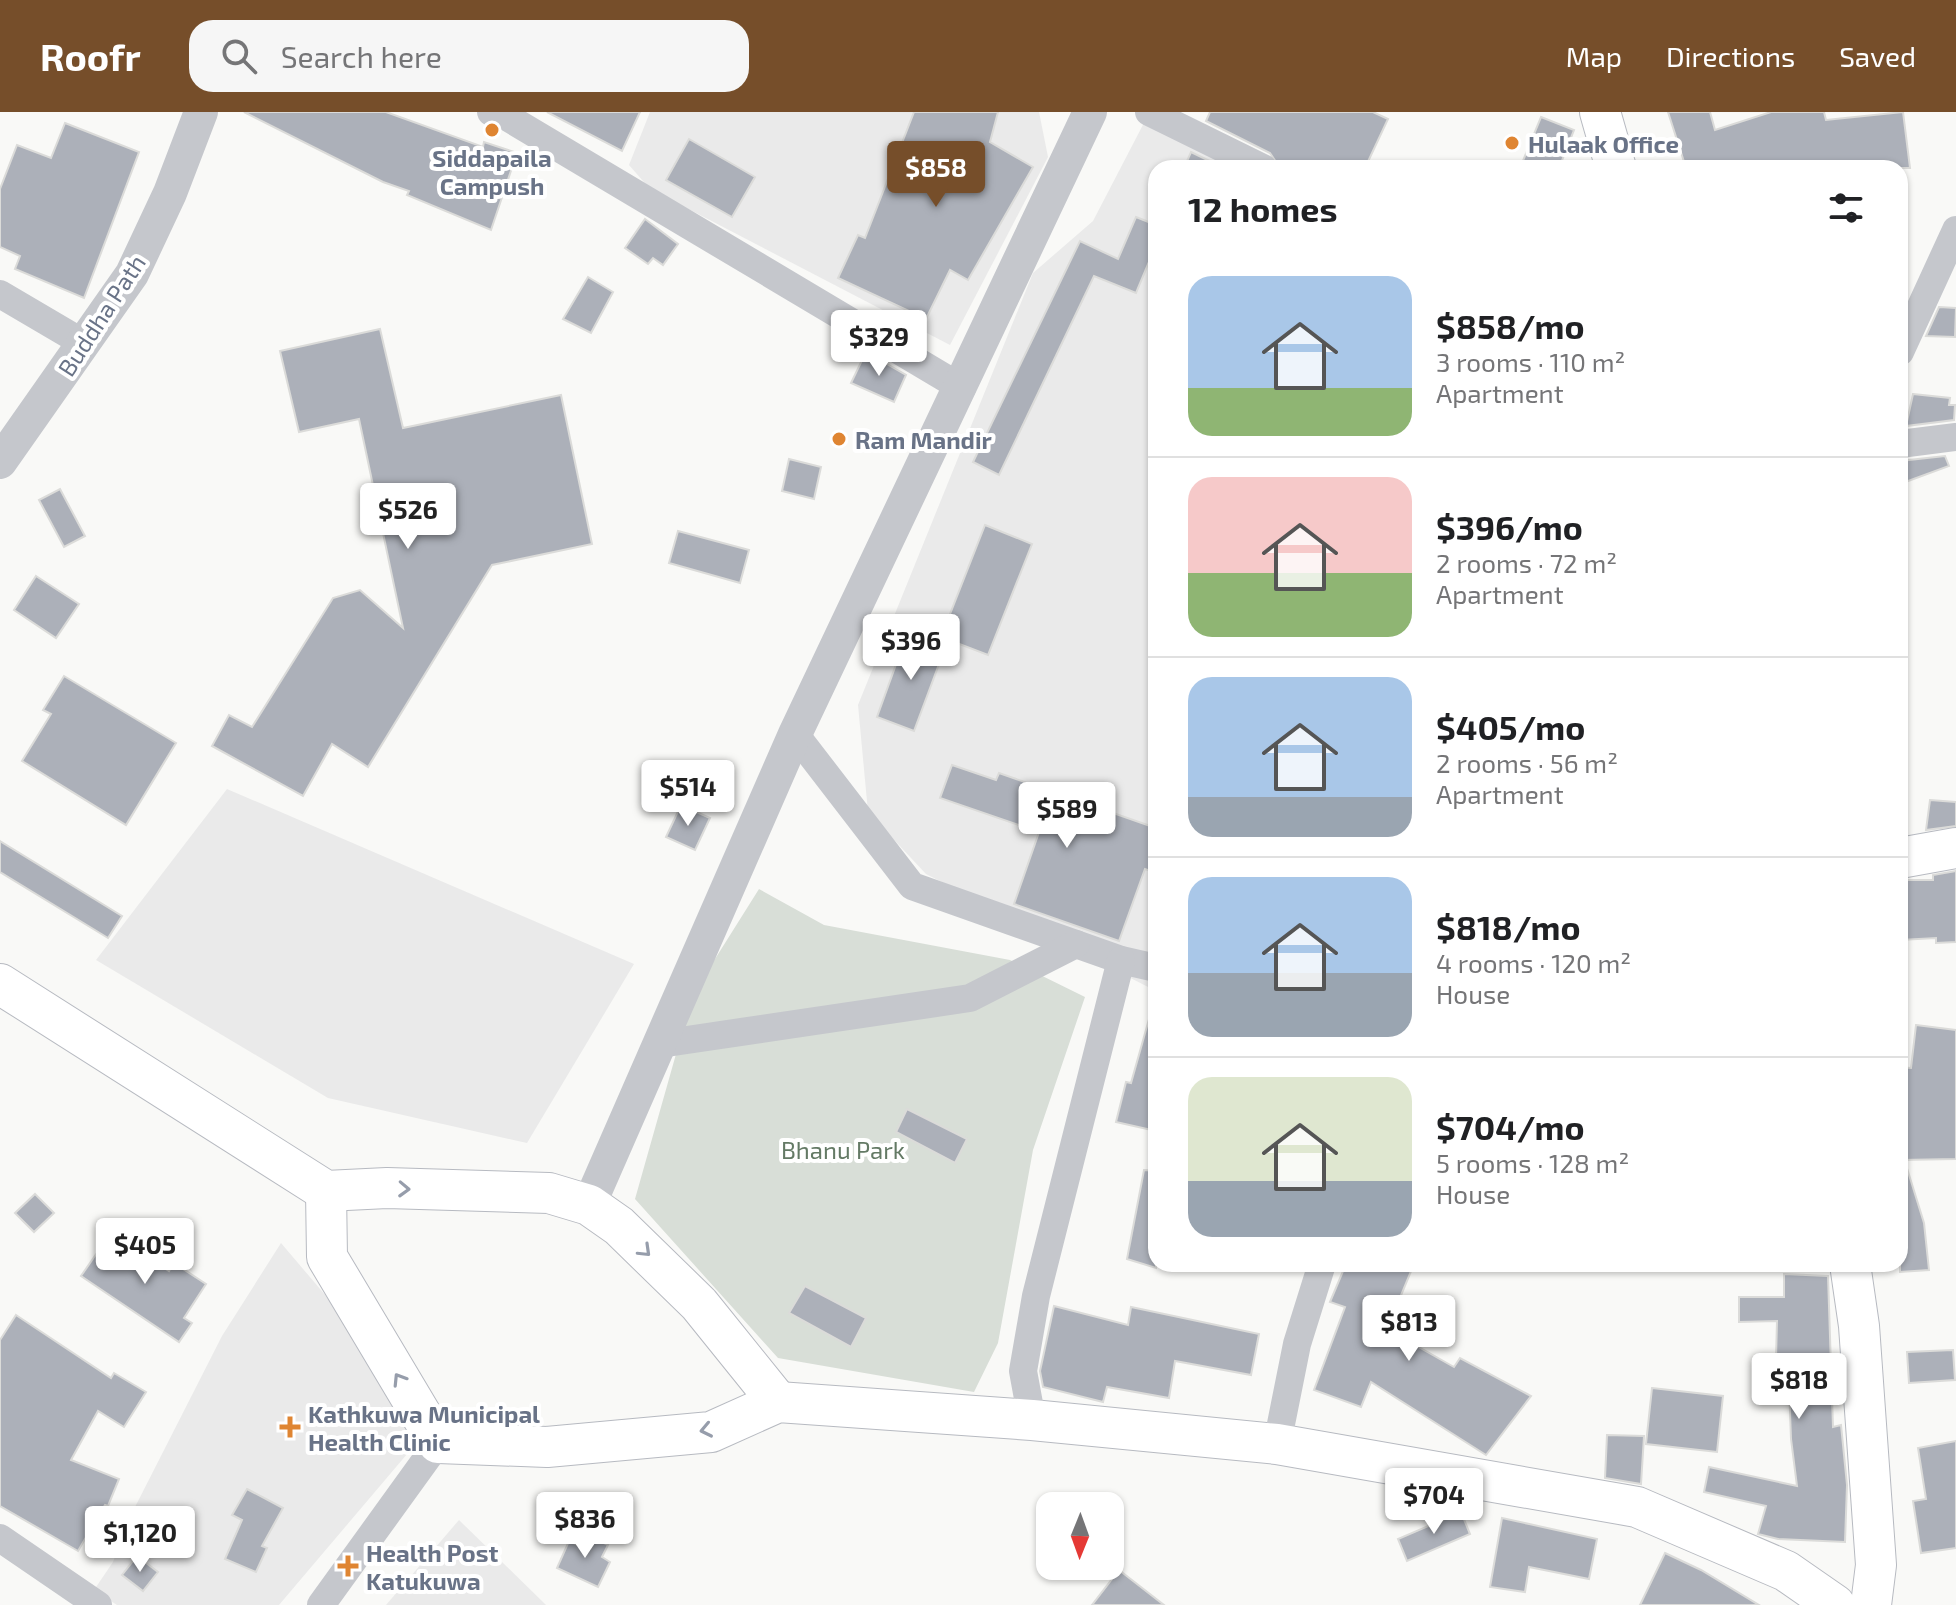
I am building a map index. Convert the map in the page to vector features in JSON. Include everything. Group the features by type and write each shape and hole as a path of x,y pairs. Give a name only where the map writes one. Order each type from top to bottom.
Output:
{"main road":[{"path":"1600,112 1614,160"},
{"path":"1908,857 1956,848"},
{"path":"0,984 326,1191 387,1188 549,1193 589,1205 619,1226 699,1304 778,1402"},
{"path":"326,1191 327,1257 438,1443 547,1447 711,1432 778,1402 1032,1420 1277,1444 1637,1507 1786,1571 1835,1605"},
{"path":"1851,1272 1859,1326 1876,1565 1871,1605"}],"street":[{"name":"Buddha Path","path":"0,462 132,274 170,193 201,112"},
{"path":"491,112 507,117 962,388"},
{"path":"589,1205 795,734 962,388 1090,112"},
{"path":"1149,112 1247,160"},
{"path":"1908,335 1956,230"},
{"path":"0,294 85,344"},
{"path":"1908,443 1956,437"},
{"path":"795,734 912,886 1121,960 1148,966"},
{"path":"660,1044 970,998 1076,944"},
{"path":"1032,1420 1023,1371 1036,1296 1121,960"},
{"path":"1277,1444 1297,1344 1320,1272"},
{"path":"321,1605 438,1443"},
{"path":"0,1538 98,1605"}],"shaded area":[{"path":"650,112 1039,112 1048,157 950,345 650,189 629,165"},
{"path":"1146,119 1233,160 1148,160 1148,987 926,874 868,812 858,705 1033,273 1093,221"},
{"path":"227,789 634,964 527,1143 328,1098 96,960"},
{"name":"Kathkuwa Municipal Health Clinic","path":"281,1243 366,1343 413,1447 279,1605 117,1605 94,1590 113,1562 133,1511 222,1336"},
{"path":"459,1520 546,1605 386,1605"}],"green space":[{"name":"Bhanu Park","path":"759,889 824,925 1010,960 1085,997 1033,1150 998,1343 974,1392 778,1358 635,1199 693,994"}],"building":[{"path":"244,112 386,112 483,147 484,142 517,153 491,230 407,195 409,191 383,182"},
{"path":"547,112 640,112 622,151"},
{"path":"914,112 998,112 990,142 1033,167 968,280 950,270 926,319 838,278 858,235 865,238"},
{"path":"1210,112 1373,112 1388,119 1369,160 1275,160 1270,153 1206,121"},
{"path":"1668,112 1710,112 1715,130 1771,112 1824,112 1826,120 1903,112 1910,168 1908,160 1683,160"},
{"path":"1541,117 1574,130 1562,160 1523,160"},
{"path":"65,123 139,152 84,298 15,269 20,256 0,247 0,189 17,145 51,158"},
{"path":"689,139 755,177 732,217 666,180"},
{"path":"1191,152 1208,160 1188,160"},
{"path":"1136,217 1148,222 1148,264 1136,293 1094,276 999,475 973,462 1080,241 1118,259"},
{"path":"645,219 678,244 663,265 653,258 648,264 625,248"},
{"path":"588,277 613,292 591,333 563,319"},
{"path":"1939,307 1956,308 1955,337 1926,336"},
{"path":"380,329 403,428 561,395 592,544 492,565 368,767 332,744 303,796 212,746 229,715 252,727 333,598 360,590 403,628 359,419 299,432 280,351"},
{"path":"866,352 906,375 894,402 851,383"},
{"path":"1913,394 1950,398 1949,405 1955,405 1954,420 1908,426"},
{"path":"1945,456 1949,466 1908,481 1908,460"},
{"path":"789,459 821,467 814,499 782,491"},
{"path":"60,489 85,536 64,547 39,500"},
{"path":"985,525 1032,544 988,655 941,637"},
{"path":"678,531 749,550 740,583 669,563"},
{"path":"36,576 79,604 56,638 14,610"},
{"path":"907,634 945,648 914,731 877,717"},
{"path":"64,676 176,743 126,825 22,761 51,714 43,710"},
{"path":"952,765 996,780 999,773 1148,825 1148,870 1145,869 1119,941 1014,904 1039,832 940,798"},
{"path":"1930,800 1956,802 1956,826 1926,830"},
{"path":"681,805 710,818 695,850 666,837"},
{"path":"0,841 122,916 108,938 0,872"},
{"path":"1956,871 1956,942 1936,943 1936,938 1908,940 1908,880 1933,880 1933,875"},
{"path":"1148,1023 1148,1129 1116,1122 1126,1082 1131,1083"},
{"path":"1916,1025 1956,1030 1956,1159 1908,1160 1908,1068 1911,1068"},
{"path":"907,1109 967,1139 955,1163 896,1132"},
{"path":"1144,1170 1148,1170 1148,1266 1127,1259"},
{"path":"1908,1171 1924,1223 1929,1270 1908,1271"},
{"path":"35,1194 54,1213 34,1232 15,1213"},
{"path":"110,1234 169,1271 174,1263 206,1284 184,1318 192,1323 179,1342 81,1276"},
{"path":"1343,1272 1411,1272 1387,1329 1454,1367 1460,1358 1531,1396 1486,1455 1371,1382 1361,1407 1314,1390 1345,1307 1330,1302"},
{"path":"1784,1274 1828,1276 1833,1427 1841,1425 1847,1485 1845,1542 1778,1539 1758,1534 1766,1506 1704,1492 1709,1467 1797,1486 1791,1439 1788,1358 1776,1358 1777,1321 1739,1322 1739,1297 1784,1297"},
{"path":"805,1286 866,1318 851,1347 789,1313"},
{"path":"1054,1306 1128,1325 1131,1307 1259,1334 1251,1375 1175,1361 1169,1398 1107,1387 1103,1402 1043,1387 1040,1371"},
{"path":"16,1315 111,1378 114,1373 146,1392 124,1427 98,1411 71,1460 119,1479 108,1506 105,1505 78,1551 0,1506 0,1340"},
{"path":"1953,1350 1955,1380 1909,1383 1907,1352"},
{"path":"1652,1388 1723,1396 1717,1452 1646,1444"},
{"path":"1607,1435 1644,1436 1641,1484 1605,1478"},
{"path":"1956,1441 1956,1548 1921,1553 1913,1501 1926,1499 1918,1448"},
{"path":"247,1489 283,1508 262,1546 267,1548 256,1572 225,1559 242,1520 232,1515"},
{"path":"1461,1512 1470,1534 1407,1561 1398,1539"},
{"path":"1502,1518 1597,1539 1589,1579 1529,1567 1525,1592 1490,1587"},
{"path":"584,1533 608,1545 602,1557 610,1562 598,1587 557,1568 569,1541 578,1545"},
{"path":"1665,1553 1701,1570 1759,1605 1640,1605"},
{"path":"137,1556 158,1572 143,1591 122,1575"},
{"path":"1124,1574 1164,1605 1092,1605 1111,1580 1124,1580"}],"place":[{"name":"Siddapaila Campush","path":"492,130"},
{"name":"Hulaak Office","path":"1512,143"},
{"name":"Ram Mandir","path":"839,439"},
{"name":"Kathkuwa Municipal Health Clinic","path":"290,1427"},
{"name":"Health Post Katukuwa","path":"348,1566"}]}
